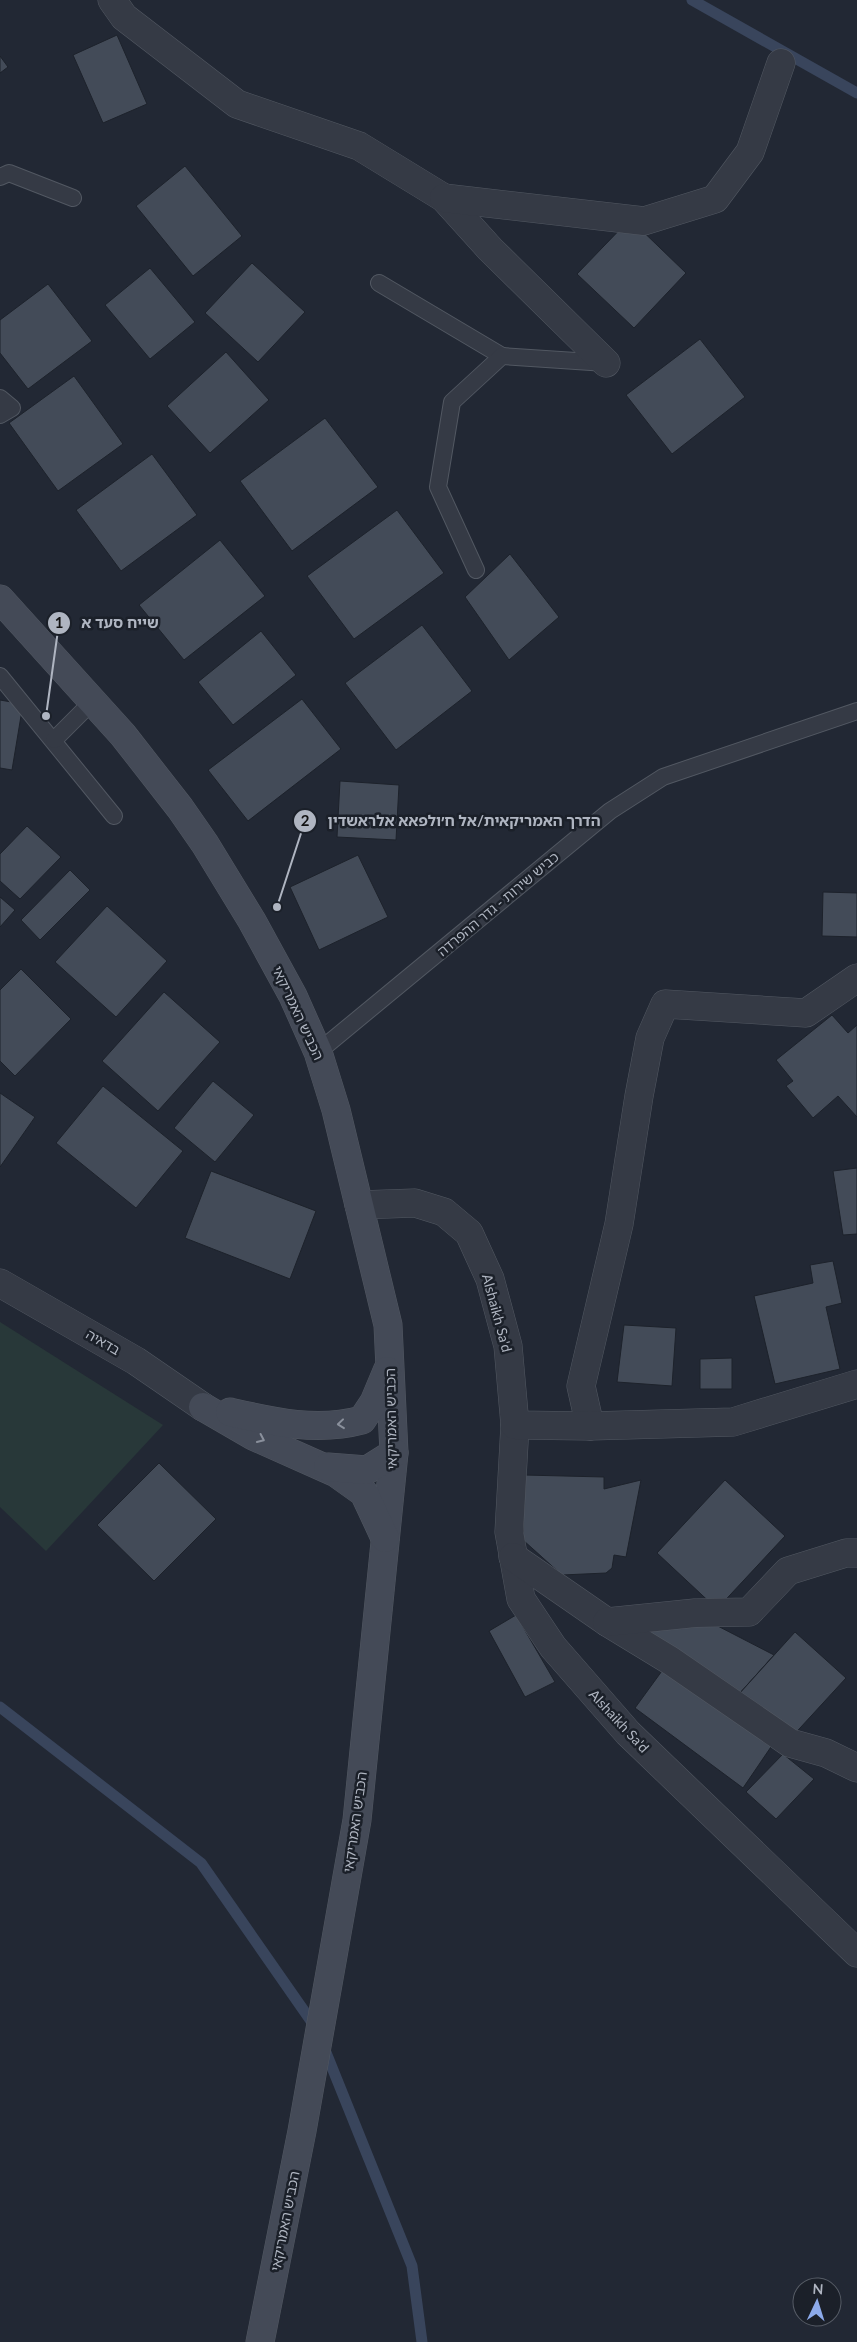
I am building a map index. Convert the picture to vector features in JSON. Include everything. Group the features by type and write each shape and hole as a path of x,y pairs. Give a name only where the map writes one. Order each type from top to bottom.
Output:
{"main road":[{"name":"הכביש האמריקאי","path":"0,599 129,742 205,844 275,963 318,1052 336,1110 388,1326 394,1453 357,1820 304,2121 260,2342"},
{"path":"203,1407 299,1426 344,1425 362,1420 374,1402 390,1365"},
{"path":"203,1407 253,1436 336,1473 364,1493 386,1540"},
{"path":"318,1466 368,1470 394,1453"}],"street":[{"path":"112,0 124,17 237,104 359,146 444,198 490,249 606,363"},
{"path":"444,198 644,221 715,199 750,152 781,63"},
{"path":"590,1426 581,1386 619,1224 638,1096 650,1038 665,1004 806,1014 857,978"},
{"name":"Alshaikh Sa'd","path":"359,1205 415,1203 444,1212 469,1233 490,1279 508,1346 514,1425 509,1532 521,1599 553,1647 628,1733 857,1953"},
{"name":"בדאיה","path":"0,1283 136,1361 203,1407"},
{"path":"514,1425 590,1426 733,1422 857,1384"},
{"path":"607,1622 695,1613 749,1612 788,1571 846,1553 857,1553"},
{"path":"513,1557 607,1622 671,1660 790,1742 826,1753 857,1768"}],"lane":[{"path":"0,177 9,173 73,198"},
{"path":"379,283 502,356 606,363"},
{"path":"476,570 438,487 452,402 502,356"},
{"path":"0,398 12,408 0,415"},
{"path":"0,676 114,816"},
{"path":"54,740 93,701"},
{"name":"כביש שירות - גדר ההפרדה","path":"318,1052 610,811 663,777 857,711"}],"shaded area":[{"path":"0,1322 163,1425 46,1551 0,1507"}],"building":[{"path":"117,35 147,104 103,123 73,55"},
{"path":"0,56 8,67 0,73"},
{"path":"185,166 242,236 193,276 136,206"},
{"path":"630,219 686,273 634,328 577,274"},
{"path":"252,263 305,312 258,362 205,313"},
{"path":"150,268 195,322 150,359 105,305"},
{"path":"48,284 92,341 28,389 0,353 0,320"},
{"path":"700,339 745,397 672,454 626,395"},
{"path":"226,352 269,400 210,453 167,406"},
{"path":"74,376 123,444 58,491 9,423"},
{"path":"325,418 378,487 292,551 240,481"},
{"path":"152,454 197,515 121,571 76,510"},
{"path":"397,510 444,573 354,639 307,576"},
{"path":"220,540 265,596 184,660 139,605"},
{"path":"510,554 559,617 509,660 465,597"},
{"path":"422,625 472,691 396,750 345,683"},
{"path":"261,631 296,675 233,725 198,682"},
{"path":"302,699 341,749 248,821 208,770"},
{"path":"0,700 23,704 12,770 0,768"},
{"path":"340,781 399,785 396,840 337,837"},
{"path":"27,826 61,857 20,899 0,881 0,854"},
{"path":"358,855 388,917 319,950 290,887"},
{"path":"70,870 90,890 40,940 21,920"},
{"path":"823,892 857,893 857,937 822,936"},
{"path":"0,897 15,910 0,927"},
{"path":"107,906 167,961 116,1017 55,962"},
{"path":"21,969 71,1019 15,1076 0,1061 0,990"},
{"path":"164,992 220,1042 158,1111 102,1061"},
{"path":"832,1015 848,1033 857,1025 857,1117 838,1096 813,1118 786,1086 793,1081 776,1060"},
{"path":"213,1081 254,1115 215,1162 174,1128"},
{"path":"103,1086 183,1151 136,1208 56,1143"},
{"path":"0,1093 35,1117 0,1167"},
{"path":"857,1168 857,1234 843,1235 833,1171"},
{"path":"211,1171 316,1211 290,1279 185,1238"},
{"path":"833,1261 842,1303 826,1307 840,1369 775,1384 754,1296 813,1283 810,1265"},
{"path":"624,1325 676,1328 672,1386 617,1382"},
{"path":"732,1358 732,1389 700,1389 700,1359"},
{"path":"159,1463 216,1519 154,1581 97,1525"},
{"path":"524,1475 604,1477 604,1489 641,1480 626,1557 614,1555 612,1568 606,1573 562,1575 523,1540"},
{"path":"725,1480 785,1536 717,1609 657,1553"},
{"path":"516,1615 555,1682 525,1697 489,1631"},
{"path":"710,1622 774,1655 739,1694 641,1632"},
{"path":"795,1632 846,1678 789,1740 739,1694"},
{"path":"667,1664 775,1741 743,1788 635,1708"},
{"path":"783,1754 814,1779 776,1819 746,1792"}],"waterway":[{"path":"692,0 857,93"},
{"path":"0,1707 201,1863 316,2028"},
{"path":"323,2045 412,2266 422,2342"}],"place":[{"name":"שייח סעד א","path":"46,716"},
{"name":"הדרך האמריקאית/אל ח׳ולפאא אלראשדין","path":"277,907"}]}
